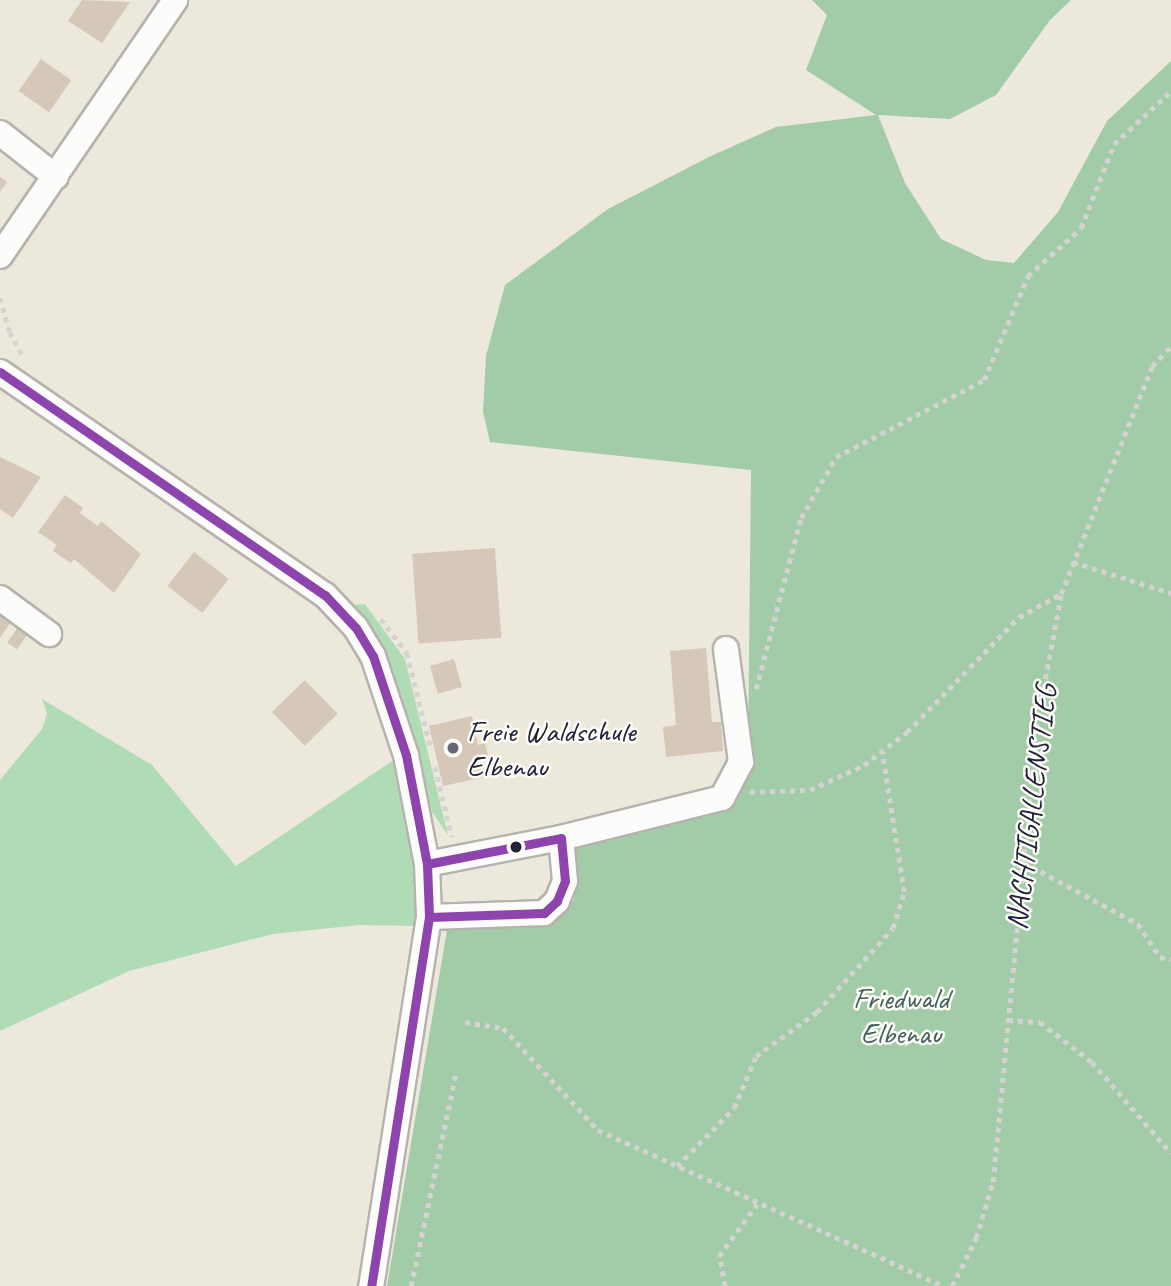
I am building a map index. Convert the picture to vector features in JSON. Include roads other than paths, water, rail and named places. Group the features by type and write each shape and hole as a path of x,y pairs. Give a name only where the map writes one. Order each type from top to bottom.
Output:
{"street":[{"path":"0,256 176,0"},
{"path":"0,133 56,177"},
{"path":"0,372 325,595 356,628 373,656 389,700 428,864 429,917 370,1286"},
{"path":"0,598 49,634"},
{"path":"428,864 561,838 722,798 741,762 726,649"},
{"path":"429,917 544,913 556,901 565,881 561,838"}],"place":[{"name":"Freie Waldschule Elbenau","path":"453,748"}],"park label":[{"name":"Friedwald Elbenau","path":"901,1015"}]}
